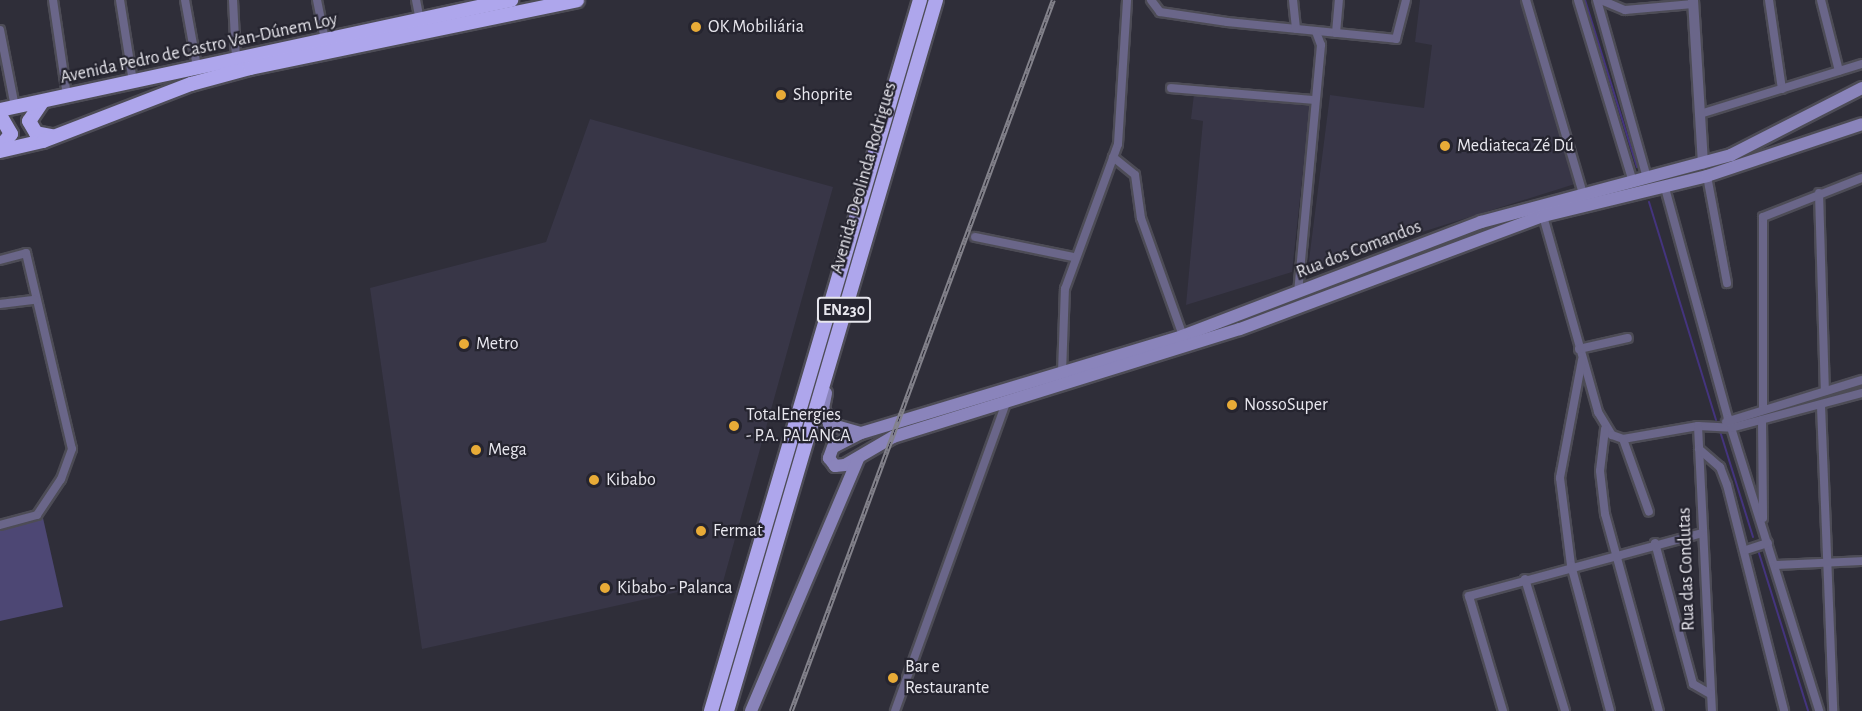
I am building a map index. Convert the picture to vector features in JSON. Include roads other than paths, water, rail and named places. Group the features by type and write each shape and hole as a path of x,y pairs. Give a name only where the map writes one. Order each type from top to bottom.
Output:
{"highway":[{"name":"Avenida Pedro de Castro Van-Dúnem Loy","path":"0,149 56,136 191,84 250,68 577,0"},
{"name":"Avenida Deolinda Rodrigues","path":"727,711 936,0"},
{"name":"Avenida Pedro de Castro Van-Dúnem Loy","path":"0,110 504,1"},
{"name":"Avenida Deolinda Rodrigues","path":"711,711 918,2"},
{"path":"44,100 29,121 36,133 56,136"},
{"path":"0,115 11,134 0,149"}],"main road":[{"name":"Rua dos Comandos","path":"1859,92 1758,145 1705,170 1665,188 1543,216 1251,325 1006,404 887,439 858,459 835,466 829,451 861,433 1183,336 1481,222 1647,178 1705,170 1862,124"},
{"path":"834,348 825,417 837,430 861,433"},
{"path":"751,711 858,459"}],"street":[{"path":"53,0 67,96"},
{"path":"120,0 133,82"},
{"path":"185,0 197,67"},
{"path":"233,0 236,59"},
{"path":"317,0 326,40"},
{"path":"416,0 420,20"},
{"path":"1062,373 1061,308 1073,257 1113,157 1119,132 1127,0"},
{"path":"1151,0 1160,12 1316,32 1396,39 1406,0"},
{"path":"1293,0 1296,29"},
{"path":"1321,45 1332,33 1339,0"},
{"path":"1526,0 1583,194"},
{"path":"1578,0 1633,182"},
{"path":"1599,0 1624,10 1693,2 1705,170 1727,283"},
{"path":"1599,0 1647,178"},
{"path":"1624,10 1625,0"},
{"path":"1769,0 1782,89"},
{"path":"1821,0 1839,71"},
{"path":"0,30 15,107"},
{"path":"1298,293 1321,45 1316,32"},
{"path":"1701,114 1862,64"},
{"path":"1171,88 1316,100"},
{"path":"1113,157 1135,175 1141,218 1183,336"},
{"path":"1763,408 1762,220 1819,193 1862,178"},
{"path":"1665,188 1728,423 1776,565 1819,711"},
{"path":"1819,193 1825,391"},
{"path":"1543,216 1582,360 1605,429 1600,471 1613,554 1659,711"},
{"path":"975,237 1073,257"},
{"path":"0,260 26,253 35,300 70,429 71,455 37,515 0,525"},
{"path":"0,303 35,300"},
{"path":"1579,349 1628,338"},
{"path":"1582,360 1560,467 1571,566 1610,711"},
{"path":"1728,423 1763,408 1862,380"},
{"path":"1605,429 1623,439 1698,426 1762,420 1821,406 1862,393"},
{"path":"895,711 1006,404"},
{"path":"1821,406 1829,562 1833,711"},
{"path":"1762,420 1763,529"},
{"name":"Rua das Condutas","path":"1698,426 1712,711"},
{"path":"1623,439 1649,512"},
{"path":"1699,449 1720,467 1746,550 1784,711"},
{"path":"1503,711 1468,598 1613,554 1702,533"},
{"path":"1655,543 1693,684 1710,694"},
{"path":"1746,550 1768,543"},
{"path":"1776,565 1862,561"},
{"path":"1525,579 1565,711"}],"waterway":[{"path":"1585,0 1637,167"},
{"path":"1649,202 1716,420"},
{"path":"1720,431 1753,537"},
{"path":"1758,550 1808,711"}],"railway":[{"path":"791,711 1053,0"}],"place":[{"name":"OK Mobiliária","path":"696,27"},
{"name":"Shoprite","path":"781,95"},
{"name":"Mediateca Zé Dú","path":"1445,146"},
{"name":"Metro","path":"464,344"},
{"name":"NossoSuper","path":"1232,405"},
{"name":"TotalEnergies - P.A. PALANCA","path":"734,426"},
{"name":"Mega","path":"476,450"},
{"name":"Kibabo","path":"594,480"},
{"name":"Fermat","path":"701,531"},
{"name":"Kibabo - Palanca","path":"605,588"},
{"name":"Bar e Restaurante","path":"893,678"}]}
